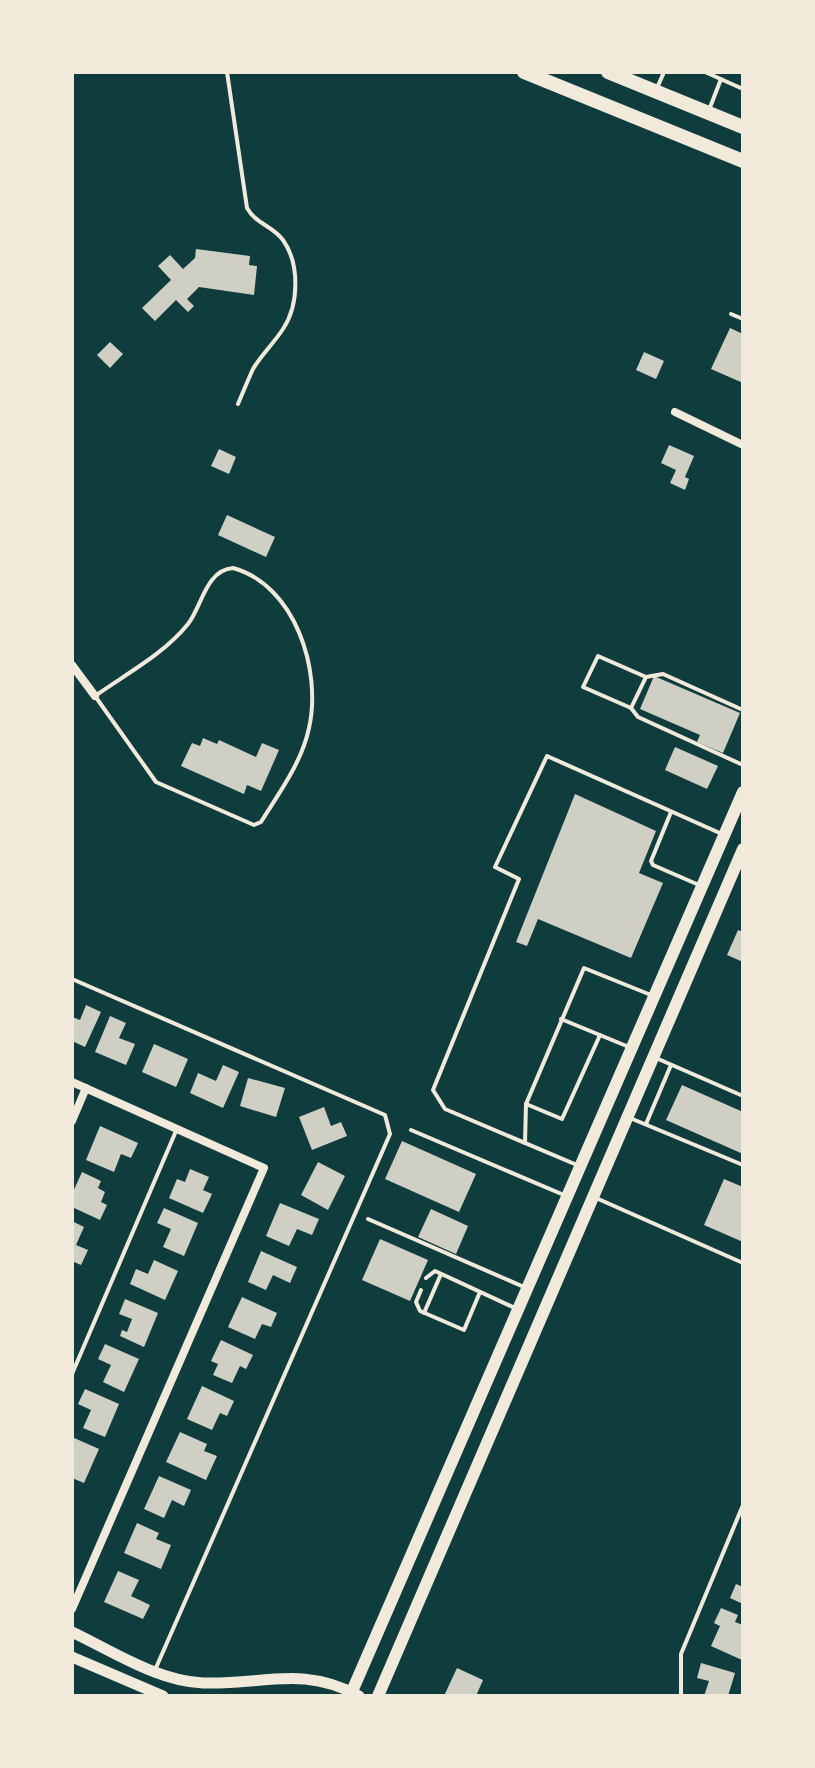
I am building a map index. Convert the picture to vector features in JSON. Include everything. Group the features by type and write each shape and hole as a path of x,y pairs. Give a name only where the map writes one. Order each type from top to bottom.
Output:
{"main road":[{"path":"524,72 743,161"},
{"path":"608,72 743,127"},
{"path":"354,1695 460,1439 743,792"},
{"path":"378,1696 743,846 724,835"},
{"path":"631,1048 654,1057"},
{"path":"579,1166 602,1176"},
{"path":"460,1439 486,1449"}],"street":[{"path":"675,412 743,444"},
{"path":"72,665 95,696"},
{"path":"72,1082 264,1168 72,1609"},
{"path":"72,1121 86,1088"},
{"path":"72,1632 154,1671 202,1683 306,1676 354,1695"},
{"path":"72,1657 138,1692 163,1696"}],"lane":[{"path":"227,72 247,208 256,221 282,238 293,261 295,283 293,305 284,327 253,370 238,404"},
{"path":"656,91 664,72"},
{"path":"705,72 743,89"},
{"path":"708,112 721,79"},
{"path":"731,314 743,319"},
{"path":"233,568 249,574 275,594 291,614 309,672 311,717 303,748 284,785 261,822 254,825 156,782 95,696 161,651 189,623 211,580 224,569 233,568"},
{"path":"743,710 663,674 646,677 598,656 583,687 631,708 638,717 743,765"},
{"path":"631,708 646,677"},
{"path":"579,1166 445,1109 433,1090 519,879 495,867 547,756 724,835"},
{"path":"671,812 651,861 653,865 701,886"},
{"path":"525,1144 526,1104 584,968 653,996"},
{"path":"72,979 385,1115 390,1134 154,1671"},
{"path":"561,1019 631,1048"},
{"path":"526,1104 562,1119 600,1035"},
{"path":"654,1057 743,1096"},
{"path":"646,1124 671,1065"},
{"path":"628,1117 743,1165"},
{"path":"72,1374 177,1129"},
{"path":"411,1130 566,1196"},
{"path":"594,1197 743,1263"},
{"path":"368,1219 526,1288"},
{"path":"426,1278 435,1271 517,1309"},
{"path":"424,1313 441,1274"},
{"path":"421,1290 416,1302 424,1313 464,1330 480,1292"},
{"path":"681,1696 681,1654 743,1505"}],"building":[{"path":"196,249 250,256 249,265 257,266 254,295 199,287 187,299 194,306 188,312 176,300 155,321 142,308 171,280 158,266 170,255 183,269 195,258"},
{"path":"730,328 743,334 743,383 711,369"},
{"path":"110,342 123,354 110,368 97,355"},
{"path":"644,352 664,361 656,379 636,370"},
{"path":"669,445 694,456 685,477 689,479 685,490 670,483 676,470 661,463"},
{"path":"219,449 236,457 229,474 211,466"},
{"path":"227,515 275,537 266,557 218,535"},
{"path":"654,676 740,713 723,753 697,742 700,735 640,709"},
{"path":"203,738 217,744 219,740 256,757 262,743 279,750 261,791 247,785 244,794 181,766 192,743 200,746"},
{"path":"675,747 718,766 707,789 665,770"},
{"path":"575,794 656,831 639,873 663,883 631,958 538,919 527,946 516,942"},
{"path":"738,930 743,932 743,962 727,955"},
{"path":"86,1005 101,1012 85,1047 72,1041 72,1017 80,1020"},
{"path":"110,1016 126,1023 119,1038 135,1044 126,1065 95,1052"},
{"path":"154,1044 188,1059 176,1087 142,1072"},
{"path":"223,1065 239,1072 223,1108 190,1093 198,1073 216,1081"},
{"path":"248,1078 285,1088 276,1117 240,1106"},
{"path":"682,1085 743,1112 743,1154 666,1120"},
{"path":"324,1107 331,1126 341,1122 347,1136 312,1150 299,1117"},
{"path":"100,1126 138,1143 131,1158 121,1154 114,1172 86,1160"},
{"path":"402,1141 476,1174 459,1212 385,1179"},
{"path":"318,1162 345,1176 328,1210 301,1195"},
{"path":"190,1169 209,1177 203,1190 212,1194 203,1213 169,1198 177,1179 185,1182"},
{"path":"82,1172 101,1181 98,1188 105,1192 101,1202 107,1205 100,1220 72,1207 72,1194"},
{"path":"724,1179 743,1187 743,1242 704,1225"},
{"path":"280,1203 319,1219 312,1235 297,1229 289,1246 266,1236"},
{"path":"164,1208 198,1223 184,1256 163,1247 171,1229 157,1223"},
{"path":"431,1209 468,1226 456,1254 418,1237"},
{"path":"72,1221 84,1227 76,1245 88,1250 81,1265 72,1261"},
{"path":"380,1239 428,1260 410,1301 362,1280"},
{"path":"261,1251 297,1267 290,1283 273,1275 266,1290 248,1282"},
{"path":"154,1260 178,1271 165,1300 130,1284 136,1269 148,1274"},
{"path":"242,1297 277,1313 271,1327 262,1324 255,1339 228,1327"},
{"path":"125,1299 158,1313 144,1347 120,1336 122,1330 127,1332 132,1319 119,1314"},
{"path":"221,1340 253,1355 246,1369 240,1366 232,1383 213,1375 218,1364 211,1361"},
{"path":"105,1344 139,1359 124,1392 103,1382 111,1365 98,1359"},
{"path":"202,1386 234,1401 227,1416 220,1413 212,1430 187,1419"},
{"path":"85,1389 119,1404 105,1437 83,1428 91,1410 78,1404"},
{"path":"180,1432 207,1444 204,1451 217,1456 206,1480 166,1462"},
{"path":"72,1437 99,1449 84,1483 72,1478"},
{"path":"159,1476 191,1490 184,1506 172,1500 164,1518 144,1509"},
{"path":"137,1523 159,1533 156,1539 171,1545 161,1569 124,1553"},
{"path":"118,1571 139,1580 131,1596 150,1605 143,1619 104,1602"},
{"path":"736,1584 743,1587 743,1604 730,1598"},
{"path":"721,1608 738,1615 735,1622 743,1625 742,1660 711,1646 720,1626 714,1623"},
{"path":"701,1663 735,1673 728,1696 704,1696 709,1681 697,1678"},
{"path":"457,1668 483,1680 476,1696 444,1696"}]}
